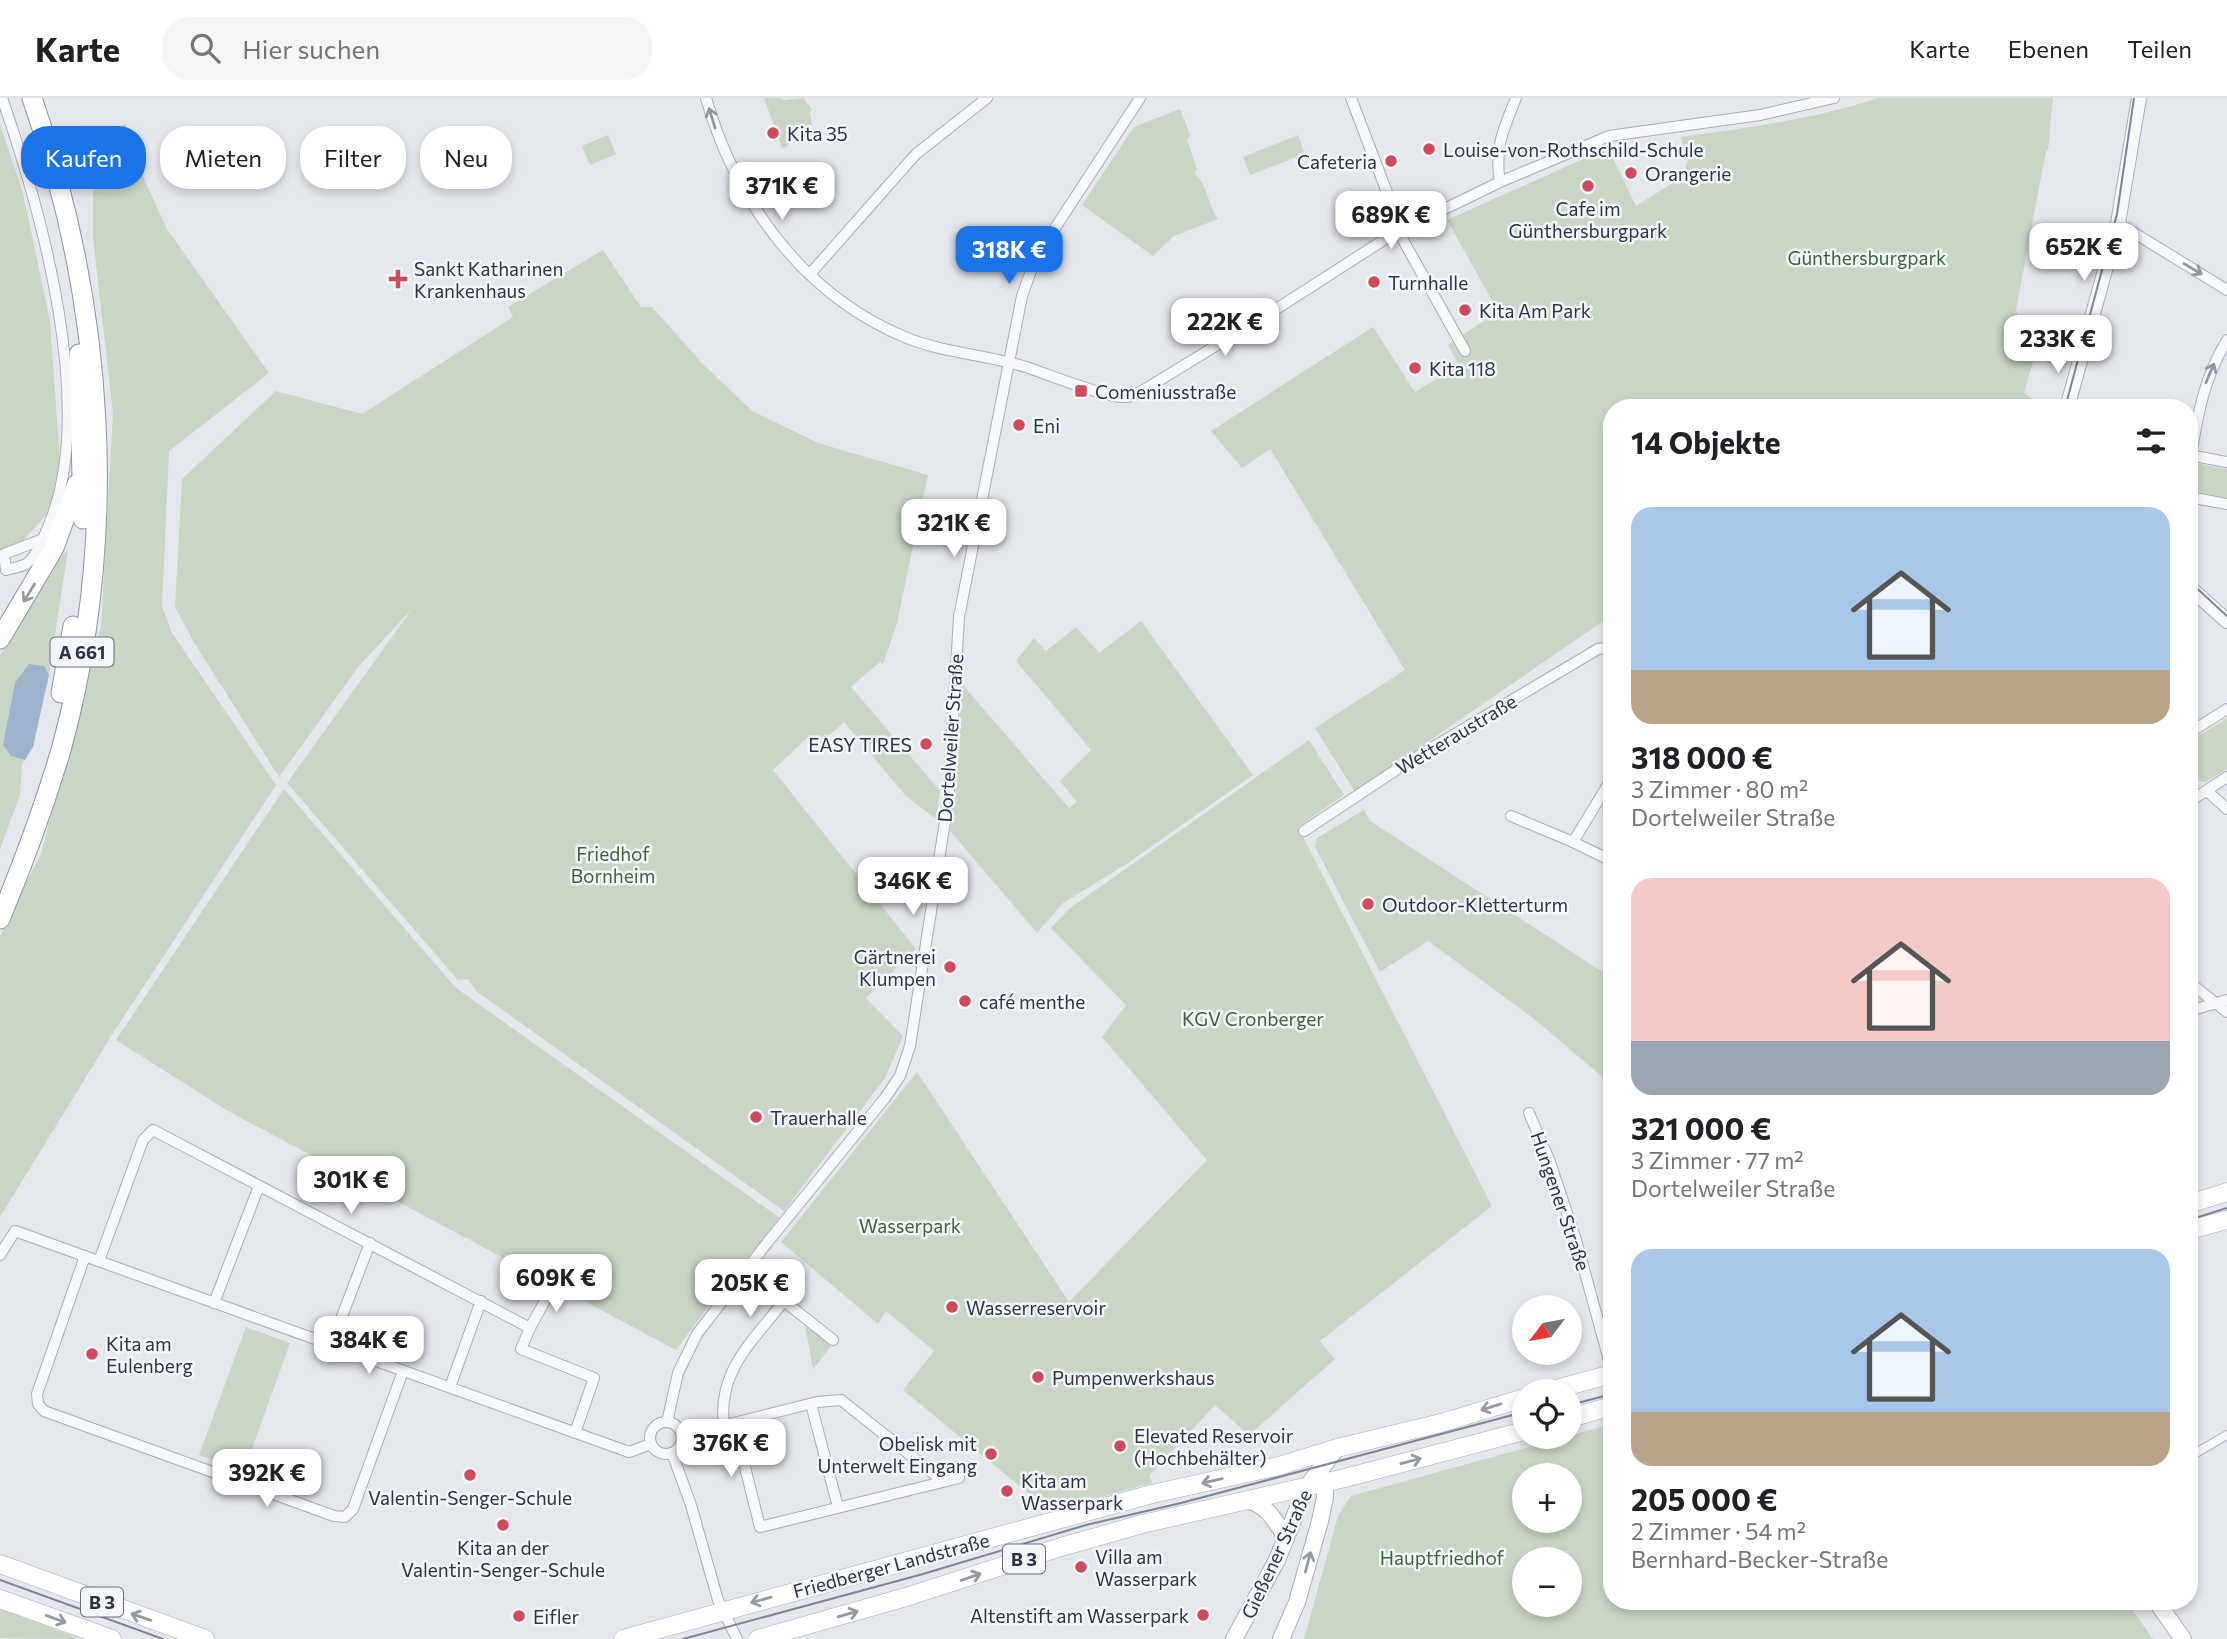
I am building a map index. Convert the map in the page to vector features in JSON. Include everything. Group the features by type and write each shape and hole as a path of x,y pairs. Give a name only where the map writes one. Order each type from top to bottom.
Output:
{"highway":[{"name":"A 661","path":"0,887 38,784 59,703 79,580 83,517 80,366 74,310 48,190 18,98"},
{"name":"A 661","path":"0,919 50,785 72,702 92,580 97,482 95,386 84,296 57,176 32,98"},
{"path":"0,639 54,548 83,463"}],"main road":[{"path":"2198,1201 2227,1192"},
{"path":"2198,1228 2227,1220"},
{"path":"1582,1382 1603,1376"},
{"name":"Friedberger Landstraße","path":"623,1639 1152,1494 1304,1459 1512,1402"},
{"path":"1582,1415 1603,1409"},
{"name":"Friedberger Landstraße","path":"758,1639 961,1581 1061,1546 1142,1524 1306,1488 1322,1477 1345,1478 1512,1434"},
{"name":"Gießener Straße","path":"1281,1639 1297,1602 1323,1507 1325,1497 1322,1477 1337,1448"},
{"name":"Gießener Straße","path":"1304,1459 1322,1477"},
{"name":"Gießener Straße","path":"1323,1507 1345,1478"},
{"name":"Gießener Straße","path":"1235,1638 1277,1559 1306,1488"},
{"path":"1250,1501 1258,1503 1270,1513 1286,1538"},
{"name":"B 3","path":"0,1564 205,1639"},
{"name":"B 3","path":"0,1599 112,1639"},
{"path":"2162,1610 2183,1639"}],"street":[{"path":"2,98 44,241 64,360 67,414 65,463 55,510 43,539"},
{"path":"706,98 714,126 739,181 771,233 810,274 852,308 908,338 932,346 1009,362 1081,386 1127,397 1142,391 1281,306 1401,229 1500,182 1609,136 1760,115 1834,98"},
{"path":"810,274 916,154 987,98"},
{"name":"Dortelweiler Straße","path":"667,1422 678,1373 697,1334 900,1076 907,1056 948,802 959,617 1022,296 1033,265 1140,98"},
{"path":"1351,98 1403,240 1465,351"},
{"path":"1500,182 1497,166 1499,139 1516,98"},
{"path":"2069,399 2118,223 2138,99"},
{"path":"2118,223 2227,290"},
{"path":"2198,413 2202,392 2227,340"},
{"path":"2198,457 2227,462"},
{"path":"2198,499 2227,504"},
{"path":"2198,595 2227,621"},
{"name":"Wetteraustraße","path":"1304,831 1408,762 1598,649 1603,649"},
{"path":"2198,727 2227,709"},
{"path":"2198,796 2227,777"},
{"path":"2207,791 2227,809"},
{"path":"1573,842 1603,793"},
{"path":"1511,816 1603,857"},
{"path":"2198,988 2221,1002 2227,1012"},
{"path":"2198,1009 2221,1002"},
{"name":"Hungener Straße","path":"1529,1113 1550,1162 1576,1240 1603,1340"},
{"path":"99,1261 144,1139 153,1130 530,1328"},
{"path":"214,1303 259,1186"},
{"path":"0,1255 15,1231 629,1452 652,1444"},
{"path":"331,1345 370,1243"},
{"path":"85,1256 37,1394 38,1405 44,1411 205,1470 334,1516 345,1517 353,1509 403,1371"},
{"path":"554,1284 521,1349 594,1378 575,1433"},
{"path":"450,1387 481,1301"},
{"path":"833,1340 784,1301 731,1371 723,1397 760,1527 959,1478"},
{"path":"682,1436 833,1399 848,1404 943,1481"},
{"path":"811,1404 838,1507"},
{"path":"667,1422 675,1425 682,1436 679,1448 664,1454 655,1450 650,1435 659,1423 667,1422"},
{"path":"2198,1452 2227,1435"},
{"path":"672,1453 687,1491 713,1586 737,1639"}],"green space":[{"path":"764,98 803,98 812,109 812,125 794,130 787,147 782,148"},
{"name":"Günthersburgpark","path":"1878,98 2053,98 2048,150 2016,310 2034,358 2024,393 2033,399 1603,399 1603,621 1355,792 1315,728 1405,670 1270,449 1242,468 1211,431 1373,327 1415,392 1459,365 1448,345 1498,311 1447,220 1608,148 1636,206 1682,177 1688,161 1681,137 1805,117"},
{"path":"1180,109 1190,135 1187,140 1197,169 1195,174 1202,183 1218,219 1174,236 1153,256 1082,205 1134,127"},
{"path":"0,124 23,193 50,321 60,462 49,512 22,542 0,550"},
{"path":"608,135 616,154 590,165 582,146"},
{"path":"1298,135 1305,154 1250,175 1243,157"},
{"path":"146,183 167,229 269,373 169,451 162,606 172,633 276,785 113,1033 0,1217 0,936 41,853 101,627 113,413 93,238 93,189 146,189"},
{"name":"Friedhof Bornheim","path":"603,250 641,307 652,307 702,363 752,411 818,443 928,475 897,623 883,664 880,662 851,687 940,791 936,819 906,796 844,722 817,746 809,736 773,770 916,949 866,998 903,1036 885,1078 784,1211 476,991 468,979 458,980 287,783 412,609 359,666 279,777 195,644 175,607 182,479 276,391 362,414 513,317 508,307"},
{"path":"2198,464 2227,469 2227,500 2198,495"},
{"path":"68,549 49,675 43,666 11,756 25,760 22,765 20,795 0,849 0,655 53,568"},
{"path":"1141,621 1253,775 1128,863 1063,903 1037,933 950,831 958,761 961,683 1069,808 1077,802 1060,781 1091,750 1016,661 1034,638 1046,651 1076,627 1099,653"},
{"path":"2227,718 2227,769 2206,782 2198,780 2198,736"},
{"name":"KGV Cronberger","path":"1309,740 1344,795 1298,827 1492,1206 1320,1341 1335,1359 1249,1435 1215,1405 1150,1475 1152,1483 1050,1511 903,1390 934,1351 886,1311 878,1324 781,1242 917,1072 1069,1302 1207,1160 1102,1037 1126,1005 1051,928 1070,908"},
{"path":"284,789 456,988 780,1218 719,1292 676,1350 228,1111 116,1040"},
{"path":"1364,810 1370,821 1603,972 1603,1077 1533,1018 1428,941 1380,972 1315,847 1317,838"},
{"path":"804,1320 833,1344 813,1369"},
{"path":"246,1327 290,1343 244,1471 199,1455"},
{"name":"Hauptfriedhof","path":"1603,1426 1603,1610 2132,1610 2153,1639 1304,1639 1338,1516 1351,1496 1521,1449 1582,1449 1582,1432"},
{"path":"0,1609 81,1639 0,1638"}],"water":[{"path":"29,664 44,666 49,675 33,747 25,760 11,756 3,745 15,683"}],"tram line":[{"path":"2067,399 2117,214 2134,98"},
{"path":"2198,589 2227,616"},
{"path":"2198,1217 2227,1208"},
{"path":"1582,1402 1603,1396"},
{"path":"683,1639 923,1574 1086,1525 1181,1503 1512,1415"},
{"path":"0,1580 163,1639"}],"place":[{"name":"Kita 35","path":"773,133"},
{"name":"Louise-von-Rothschild-Schule","path":"1429,149"},
{"name":"Cafeteria","path":"1391,161"},
{"name":"Orangerie","path":"1631,173"},
{"name":"Cafe im Günthersburgpark","path":"1588,186"},
{"name":"Sankt Katharinen Krankenhaus","path":"398,279"},
{"name":"Turnhalle","path":"1374,282"},
{"name":"Kita Am Park","path":"1465,310"},
{"name":"Kita 118","path":"1415,368"},
{"name":"Comeniusstraße","path":"1081,391"},
{"name":"Eni","path":"1019,425"},
{"name":"EASY TIRES","path":"926,744"},
{"name":"Outdoor-Kletterturm","path":"1368,904"},
{"name":"Gärtnerei Klumpen","path":"950,967"},
{"name":"café menthe","path":"965,1001"},
{"name":"Trauerhalle","path":"756,1117"},
{"name":"Wasserreservoir","path":"952,1307"},
{"name":"Kita am Eulenberg","path":"92,1354"},
{"name":"Pumpenwerkshaus","path":"1038,1377"},
{"name":"Elevated Reservoir (Hochbehälter)","path":"1120,1446"},
{"name":"Obelisk mit Unterwelt Eingang","path":"991,1454"},
{"name":"Valentin-Senger-Schule","path":"470,1475"},
{"name":"Kita am Wasserpark","path":"1007,1491"},
{"name":"Kita an der Valentin-Senger-Schule","path":"503,1525"},
{"name":"Villa am Wasserpark","path":"1081,1567"},
{"name":"Altenstift am Wasserpark","path":"1203,1615"},
{"name":"Eifler","path":"519,1616"}],"park label":[{"name":"Wasserpark","path":"910,1225"}]}
